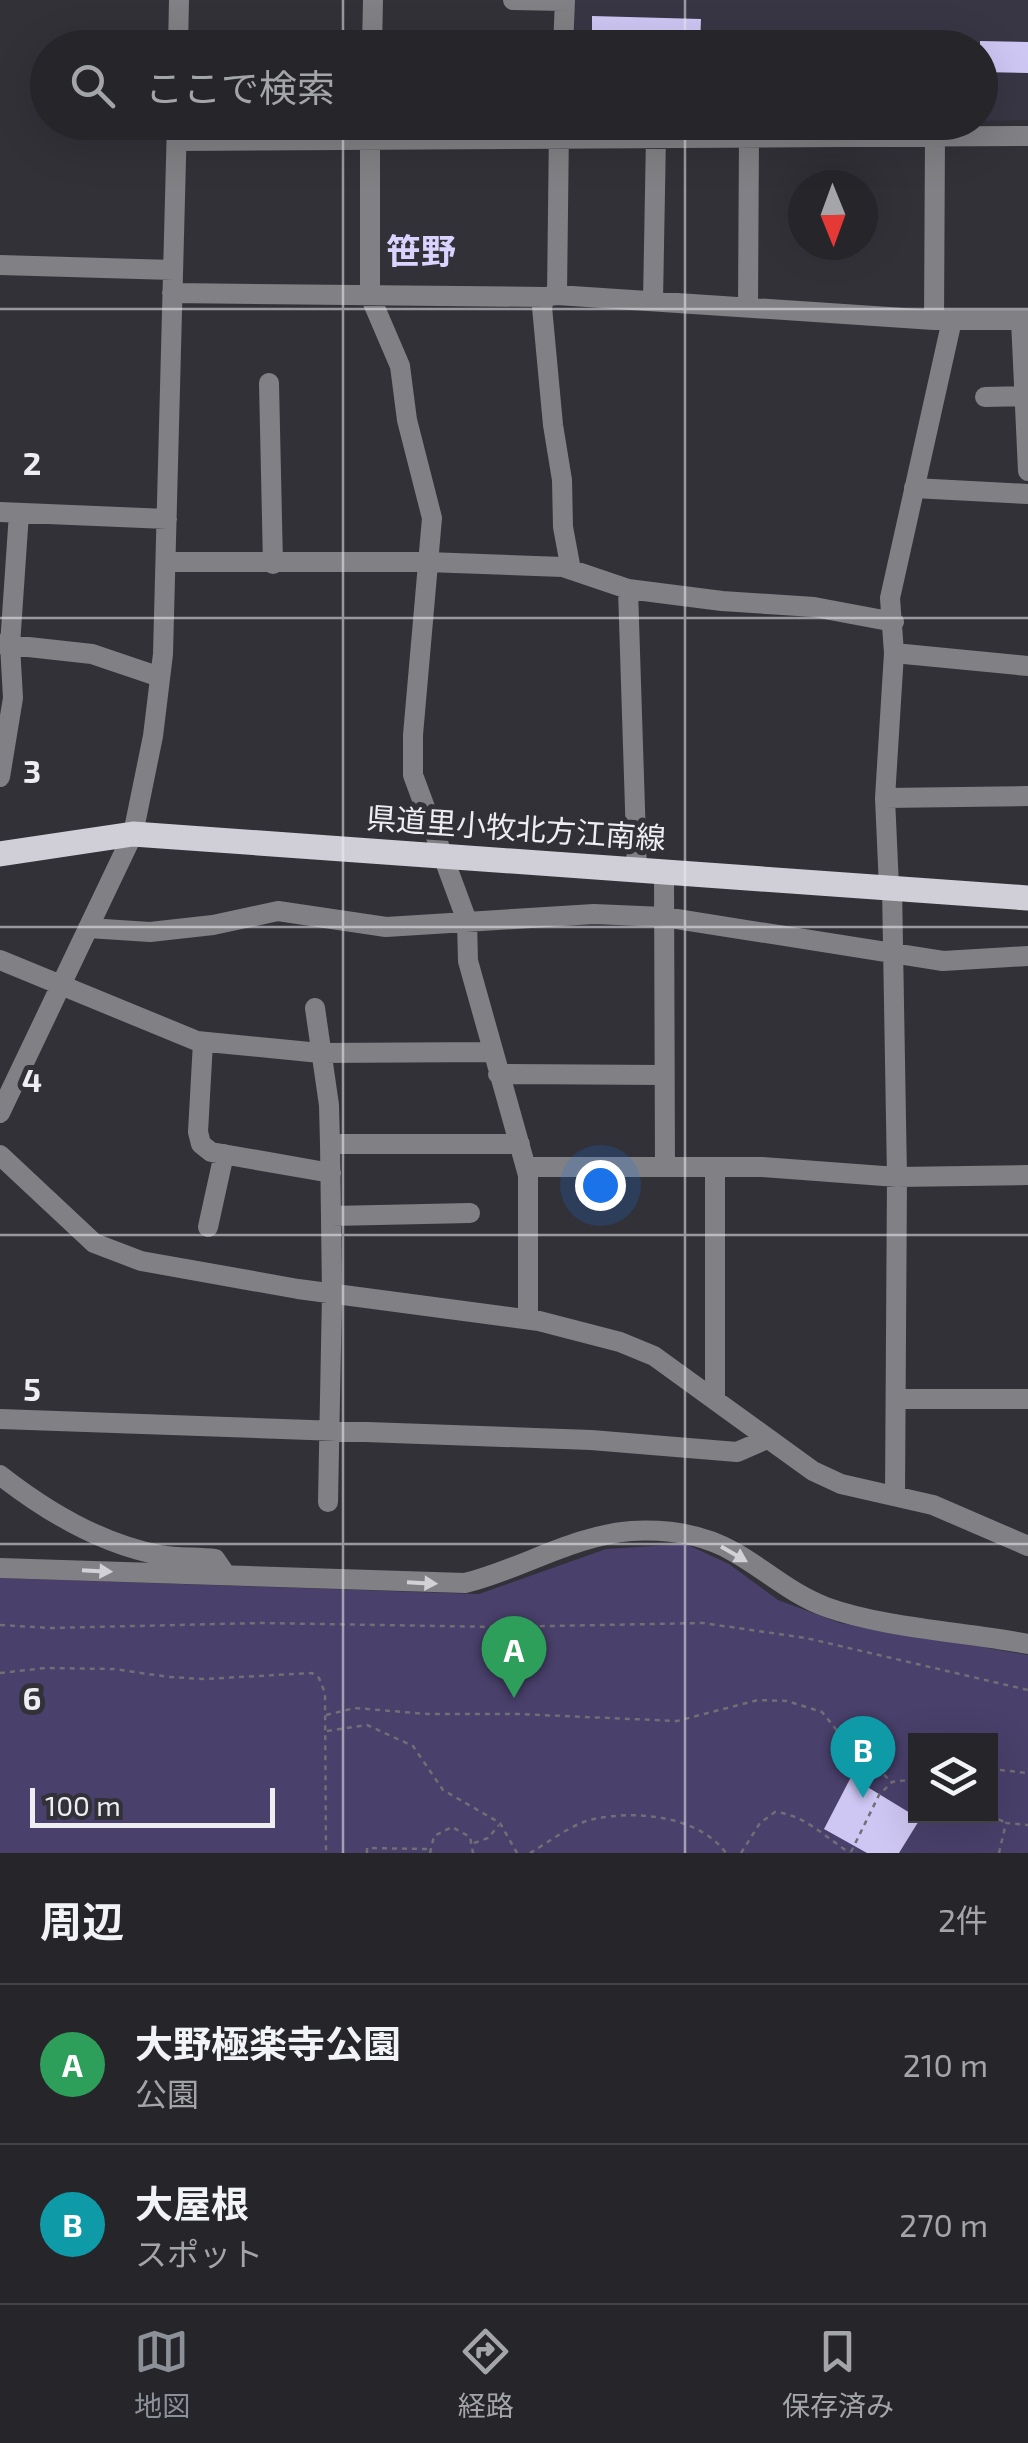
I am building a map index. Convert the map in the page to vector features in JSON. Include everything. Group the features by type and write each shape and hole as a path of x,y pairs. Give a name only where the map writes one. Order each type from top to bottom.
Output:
{"main road":[{"name":"県道里小牧北方江南線","path":"0,854 133,834 1028,898"}],"street":[{"path":"178,30 179,0"},
{"path":"372,30 373,0"},
{"path":"512,0 565,0 564,30"},
{"path":"998,136 1028,136"},
{"path":"0,1112 133,834 153,736 167,562 177,140"},
{"path":"370,140 370,296 400,366 407,420 432,518 413,735 414,775 467,921 468,961 526,1167 528,1319"},
{"path":"559,140 551,296 542,307 562,480 563,527 571,570"},
{"path":"653,301 656,140"},
{"path":"748,308 749,140"},
{"path":"894,1495 896,954 885,798 894,653 890,598 943,320 935,140"},
{"path":"0,265 172,270"},
{"path":"172,294 551,296 943,320 1024,320 1028,470"},
{"path":"269,383 273,564"},
{"path":"985,397 1025,396"},
{"path":"914,488 1028,494"},
{"path":"0,777 12,698 5,644 10,512 168,519"},
{"path":"167,562 562,566 628,589 814,607 894,622"},
{"path":"628,589 638,871"},
{"path":"5,644 92,654 160,677"},
{"path":"894,653 1028,666"},
{"path":"885,798 1028,796"},
{"path":"0,838 0,854"},
{"path":"664,873 665,1167"},
{"path":"88,928 150,932 213,925 278,911 386,927 594,914 664,917 943,961 1028,956"},
{"path":"0,960 203,1042 320,1053 492,1052"},
{"path":"315,1008 329,1106 331,1174 328,1502"},
{"path":"203,1042 198,1132 201,1144 211,1152 331,1174"},
{"path":"498,1074 664,1074"},
{"path":"330,1144 520,1144"},
{"path":"0,1154 94,1243 141,1261 332,1294 528,1319 591,1332 654,1356 813,1471 841,1484 933,1505 1028,1546"},
{"path":"208,1227 224,1154"},
{"path":"526,1167 715,1167 896,1177 1028,1175"},
{"path":"715,1167 715,1398"},
{"path":"332,1216 470,1213"},
{"path":"896,1399 1028,1399"},
{"path":"0,1419 591,1440 738,1452 768,1440"},
{"path":"0,1474 62,1518 104,1538 160,1554 215,1559 226,1576"},
{"path":"0,1568 464,1583 603,1534 684,1533 734,1552 797,1594 826,1607 1028,1644"}],"path":[{"path":"0,1625 51,1628 261,1623 500,1627 703,1624 806,1638 1028,1690"},
{"path":"0,1673 45,1668 114,1668 168,1678 247,1678 300,1671 319,1678 325,1693 326,1715 326,1853"},
{"path":"326,1715 356,1708 677,1722 758,1700 787,1701 822,1712 842,1738 892,1782"},
{"path":"326,1731 367,1725 413,1746 443,1790 500,1823 518,1853"},
{"path":"998,1770 1028,1773"},
{"path":"741,1853 760,1823 775,1812 806,1822 850,1853 879,1796 892,1782 908,1780"},
{"path":"530,1853 591,1819 654,1816 715,1838 726,1853"},
{"path":"998,1819 1006,1824 1028,1825"},
{"path":"473,1844 488,1838 500,1823"},
{"path":"998,1853 1006,1824"},
{"path":"367,1853 367,1848 429,1851 434,1836 445,1828 459,1828 473,1844 473,1853"}],"shaded area":[{"path":"572,0 1028,0 1028,120 998,121 998,30 572,30"},
{"path":"686,1544 729,1564 778,1600 840,1623 1028,1655 1028,1853 0,1853 0,1578 479,1594 606,1549"}],"building":[{"path":"592,16 701,19 701,30 592,30"},
{"path":"998,41 1028,42 1028,73 998,72"},
{"path":"851,1777 908,1812 908,1823 918,1823 899,1853 867,1853 824,1829"}],"place":[{"name":"大野極楽寺公園","path":"514,1698"},
{"name":"大屋根","path":"863,1798"}],"district":[{"name":"笹野","path":"421,252"}]}
